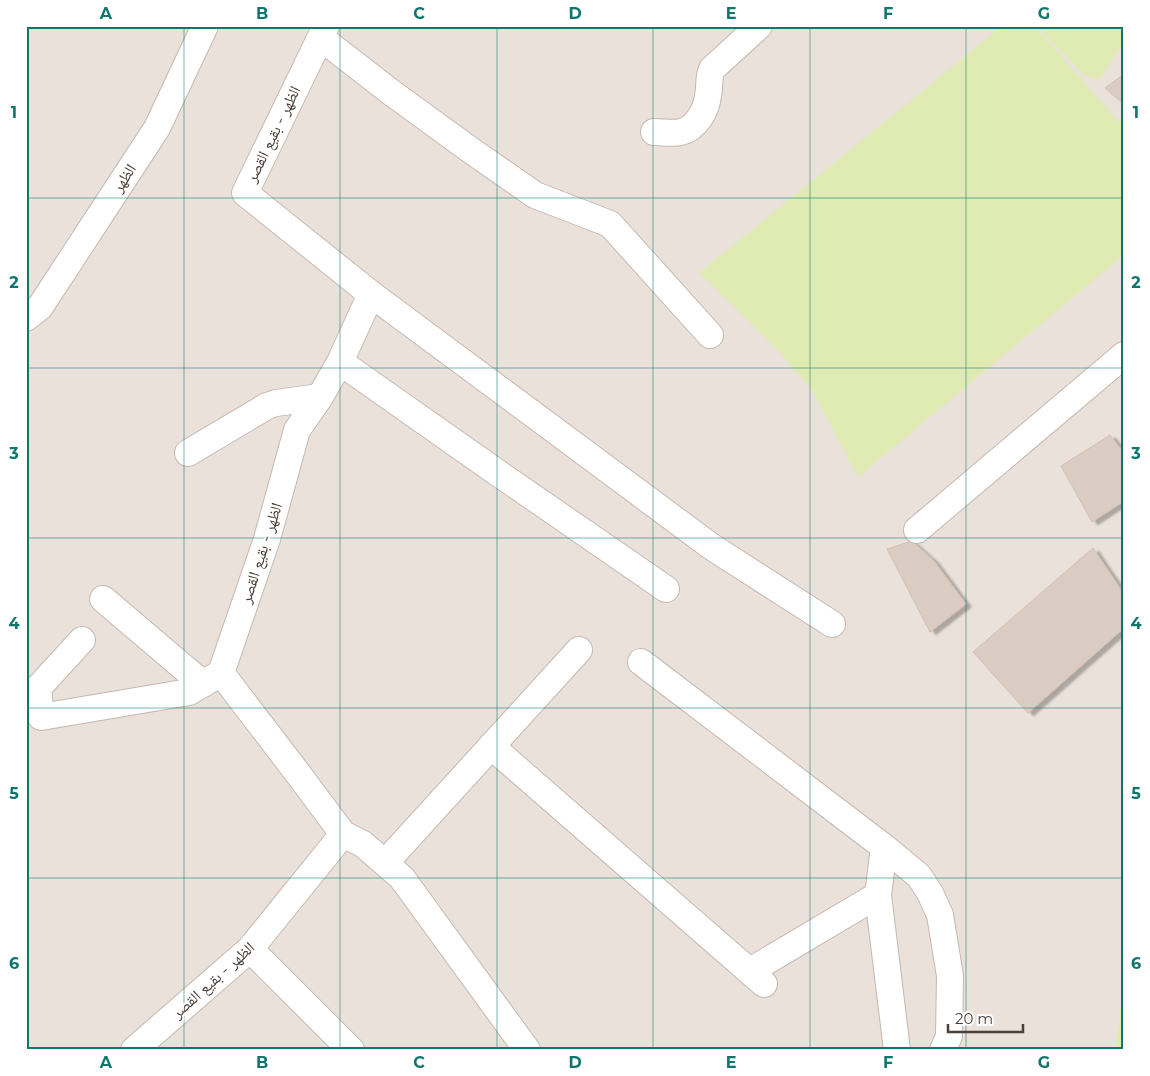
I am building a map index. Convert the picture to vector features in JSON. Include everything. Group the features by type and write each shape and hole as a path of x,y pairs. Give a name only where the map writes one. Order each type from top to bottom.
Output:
{"street":[{"name":"الظهر","path":"26,318 40,307 157,128 205,26"},
{"path":"654,132 681,132 696,122 705,110 712,69 758,26"},
{"path":"324,32 392,93 535,195 610,224 710,336"},
{"name":"الظهر - بقيع القصر","path":"212,679 267,539 297,430 320,397 340,362 370,294 245,193 324,32"},
{"path":"370,294 712,547 832,624"},
{"path":"917,530 1124,355"},
{"path":"340,362 666,589"},
{"path":"188,453 267,406 320,397"},
{"path":"102,599 212,679 299,775 343,834 363,844 402,878 527,1050"},
{"path":"82,640 38,688 41,717 189,692 212,679"},
{"path":"385,863 579,650"},
{"path":"640,662 884,847 919,876 940,915 950,976 949,1036 943,1050"},
{"path":"491,746 757,977 878,895"},
{"name":"الظهر - بقيع القصر","path":"150,1045 250,948 343,834"},
{"path":"884,847 878,895 897,1050"},
{"path":"250,948 351,1050"}],"shaded area":[{"path":"26,26 1124,26 1124,1050 26,1050"}],"green space":[{"path":"1002,26 1035,26 1124,128 1124,255 858,477 812,390 773,345 699,273"},
{"path":"1037,26 1124,26 1124,42 1099,80 1084,75"},
{"path":"1124,987 1124,1050 1115,1050"}],"building":[{"path":"1124,74 1124,104 1105,88"},
{"path":"1110,435 1124,453 1124,501 1092,522 1061,466"},
{"path":"912,541 934,561 966,604 930,632 887,549"},
{"path":"1093,548 1124,594 1124,628 1028,713 973,652"}]}
